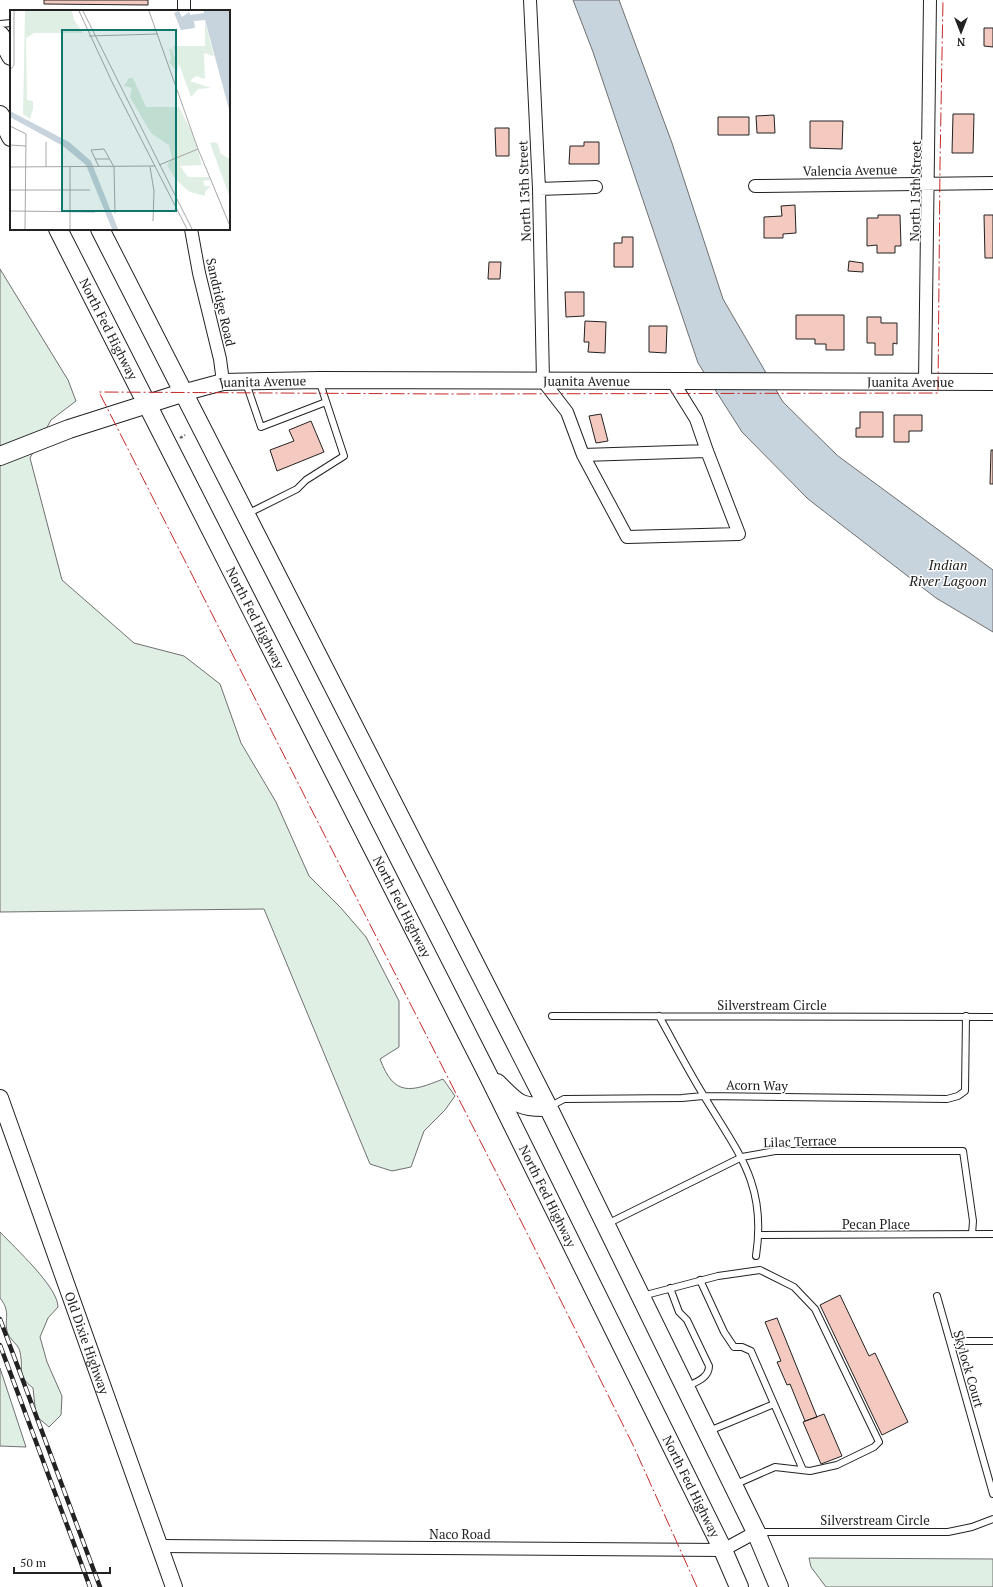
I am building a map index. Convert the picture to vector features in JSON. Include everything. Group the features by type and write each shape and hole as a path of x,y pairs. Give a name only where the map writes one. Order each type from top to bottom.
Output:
{"main road":[{"path":"0,35 10,54"},
{"name":"North Fed Highway","path":"59,230 487,1073 724,1550 739,1587"},
{"path":"100,230 182,393 246,514 548,1108 756,1532 779,1587"},
{"path":"0,456 69,429 182,393"},
{"path":"487,1073 517,1103 529,1108 548,1108"}],"street":[{"name":"North 13th Street","path":"530,0 539,189 543,381"},
{"name":"North 15th Street","path":"925,382 929,182 930,0"},
{"name":"Valencia Avenue","path":"754,186 929,182 993,183"},
{"path":"539,189 596,187"},
{"name":"Sandridge Road","path":"191,230 199,274 220,359 223,382"},
{"name":"Juanita Avenue","path":"182,393 223,382 319,380 993,382"},
{"path":"543,381 567,412 583,455 627,536 739,534 696,419 673,382"},
{"path":"583,455 707,451"},
{"name":"Old Dixie Highway","path":"0,1098 174,1587"},
{"name":"Naco Road","path":"160,1546 724,1550 756,1532"}],"lane":[{"path":"0,24 10,23"},
{"path":"246,514 297,489 306,480 344,456 319,380"},
{"path":"246,381 261,427 326,402"},
{"name":"Silverstream Circle","path":"552,1016 993,1016"},
{"path":"659,1016 703,1096 742,1157 750,1175 754,1192 759,1235 756,1256"},
{"name":"Acorn Way","path":"548,1108 564,1098 682,1098 703,1096 947,1099 958,1096 965,1091 966,1016"},
{"name":"Lilac Terrace","path":"605,1225 742,1157 776,1151 963,1151 973,1221 972,1234"},
{"name":"Pecan Place","path":"759,1235 993,1234"},
{"path":"640,1296 718,1276 760,1270 794,1287 815,1309 879,1442 874,1447 837,1465 810,1471 776,1468 733,1486"},
{"path":"700,1280 724,1332 734,1347 751,1351 803,1470"},
{"path":"670,1288 680,1312 687,1320 709,1366 709,1371 705,1377 685,1387"},
{"name":"Skylock Court","path":"937,1296 993,1494"},
{"path":"950,1341 993,1341"},
{"path":"707,1432 774,1404"},
{"name":"Silverstream Circle","path":"756,1532 948,1532 972,1527 993,1519"}],"green space":[{"path":"0,269 68,380 76,401 51,420 30,458 62,580 134,643 184,656 220,684 241,743 276,802 309,876 341,908 366,937 399,1001 399,1047 380,1059 385,1071 391,1080 405,1088 422,1087 443,1079 455,1096 445,1110 424,1131 411,1167 392,1171 370,1164 264,909 0,912"},
{"path":"0,1232 35,1268 51,1289 56,1299 58,1307 48,1318 40,1337 47,1362 62,1396 61,1415 49,1427 36,1416 33,1388 22,1376 19,1350 8,1334 6,1325 6,1308 0,1298"},
{"path":"0,1368 26,1447 0,1446"},
{"path":"809,1558 993,1559 993,1587 826,1587 811,1567"}],"water":[{"name":"Indian River Lagoon","path":"573,0 619,0 672,143 723,299 783,402 838,456 993,570 993,632 936,598 808,499 742,432 698,363 593,52"}],"building":[{"path":"44,0 148,0 148,5 44,4"},
{"path":"984,28 993,28 993,47 984,46"},
{"path":"953,114 974,114 973,153 952,153"},
{"path":"774,115 775,133 757,133 756,116"},
{"path":"718,117 749,117 749,135 718,135"},
{"path":"810,121 843,121 842,149 810,148"},
{"path":"495,128 509,128 509,156 496,156"},
{"path":"584,142 599,142 599,164 569,164 570,146 584,146"},
{"path":"795,205 796,233 783,234 783,238 764,238 764,217 782,216 781,206"},
{"path":"878,215 900,215 901,246 895,246 895,253 877,253 877,245 867,246 867,218 878,218"},
{"path":"984,215 993,215 993,258 985,258"},
{"path":"622,237 633,237 633,267 614,267 614,243 622,243"},
{"path":"849,261 863,263 863,272 848,271"},
{"path":"489,262 501,262 500,279 488,279"},
{"path":"565,292 584,292 584,316 566,317"},
{"path":"796,315 844,315 844,350 826,350 826,344 815,344 815,339 796,339"},
{"path":"867,317 881,317 881,323 897,323 897,344 893,343 893,355 875,355 875,343 867,343"},
{"path":"585,321 606,322 605,353 588,352 589,342 584,342"},
{"path":"649,326 667,326 666,353 649,352"},
{"path":"860,412 883,412 883,437 856,437 856,428 860,428"},
{"path":"601,414 608,441 596,443 589,416"},
{"path":"894,415 922,415 922,431 909,431 909,442 894,442"},
{"path":"311,421 324,452 277,471 270,450 294,441 289,430"},
{"path":"991,450 993,450 993,484 990,484"},
{"path":"840,1295 869,1356 875,1353 908,1422 882,1435 820,1305"},
{"path":"777,1318 817,1417 805,1421 790,1384 787,1385 777,1362 781,1361 765,1322"},
{"path":"824,1414 842,1456 821,1464 803,1422"}],"railway":[{"path":"0,1319 100,1587"},
{"path":"0,1345 90,1587"}],"power":[{"path":"697,1587 633,1445 526,1231 99,392 450,394 938,393 943,0"}]}
